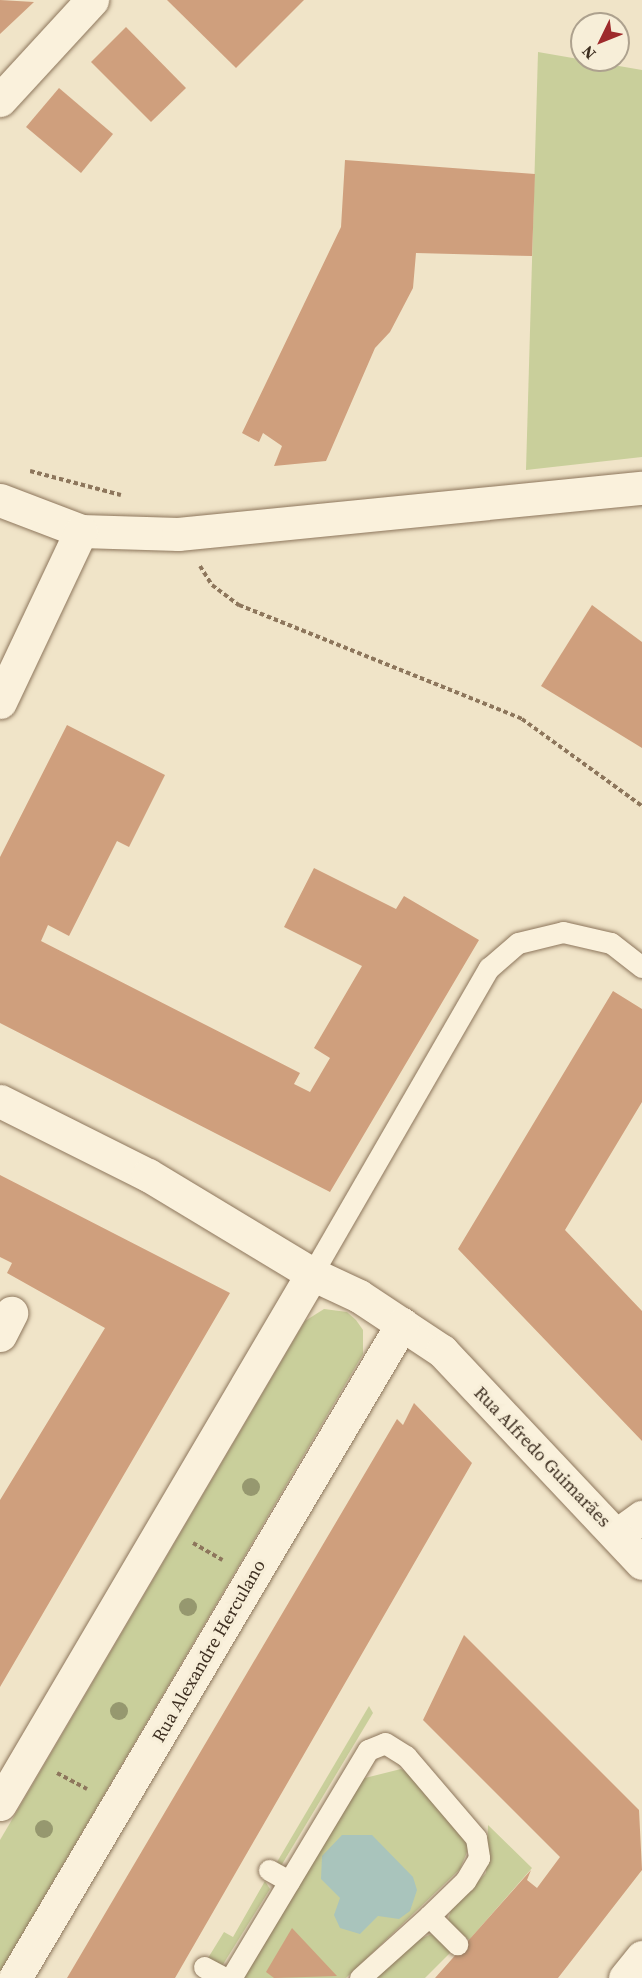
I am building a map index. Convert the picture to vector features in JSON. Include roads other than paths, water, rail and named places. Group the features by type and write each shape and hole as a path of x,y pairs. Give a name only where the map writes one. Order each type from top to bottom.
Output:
{"street":[{"path":"0,100 92,0"},
{"path":"0,500 81,531 178,534 642,488"},
{"path":"0,702 81,531"},
{"path":"0,1101 148,1175 312,1274 402,1324"},
{"path":"0,1804 160,1525 312,1274"},
{"name":"Rua Alfredo Guimarães","path":"402,1324 442,1351 630,1526 642,1563"},
{"name":"Rua Alexandre Herculano","path":"15,1978 119,1807 252,1576 402,1324"},
{"path":"625,1978 642,1957"}],"lane":[{"path":"312,1274 489,968 518,943 563,932 610,943 642,967"},
{"path":"231,1978 368,1750 385,1743 406,1756 477,1838 479,1858 470,1873 429,1916 360,1978"},
{"path":"269,1870 289,1881"},
{"path":"429,1916 457,1944"},
{"path":"204,1968 225,1978"}],"water":[{"path":"342,1835 372,1835 413,1877 417,1890 410,1911 399,1919 378,1916 360,1934 340,1928 334,1915 340,1898 321,1879 322,1856"}]}
